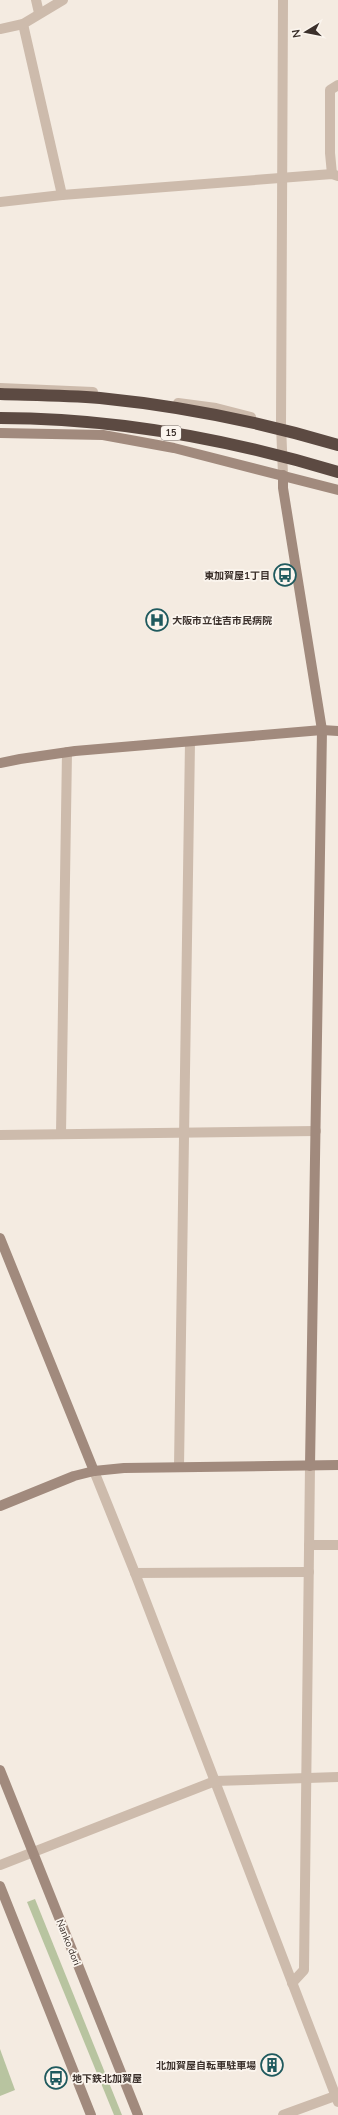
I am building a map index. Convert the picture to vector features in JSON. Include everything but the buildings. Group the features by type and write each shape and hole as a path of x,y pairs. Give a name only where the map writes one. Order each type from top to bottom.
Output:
{"highway":[{"path":"0,394 100,398 153,405 211,414 338,445"},
{"name":"15","path":"0,418 56,418 127,425 282,455 338,472"}],"street":[{"path":"36,0 39,13"},
{"path":"0,29 23,24 39,13 63,0"},
{"path":"282,0 283,488 322,730 310,1466 304,1970 292,1983"},
{"path":"23,24 62,195"},
{"path":"0,202 62,195 335,175 330,153 330,90 337,86"},
{"path":"0,388 77,390 216,408 338,440"},
{"path":"0,432 103,435 174,448 338,490"},
{"path":"0,764 67,752 322,730 338,731"},
{"path":"180,1467 190,742"},
{"path":"61,1134 67,752"},
{"path":"0,1135 316,1131"},
{"path":"0,1238 135,1573 337,2097 283,2115"},
{"path":"0,1506 74,1476 94,1471 180,1467 338,1465"},
{"path":"310,1545 338,1545"},
{"path":"135,1573 309,1572"},
{"name":"Nanko dori","path":"0,1770 138,2115"},
{"path":"0,1865 215,1781 338,1777"},
{"path":"0,1886 91,2115"}],"green space":[{"path":"35,1899 122,2115 114,2115 27,1902"},
{"path":"0,2049 15,2090 0,2096"}],"place":[{"name":"東加賀屋1丁目","path":"285,575"},
{"name":"大阪市立住吉市民病院","path":"157,620"},
{"name":"北加賀屋自転車駐車場","path":"272,2065"},
{"name":"地下鉄北加賀屋","path":"56,2078"}]}
